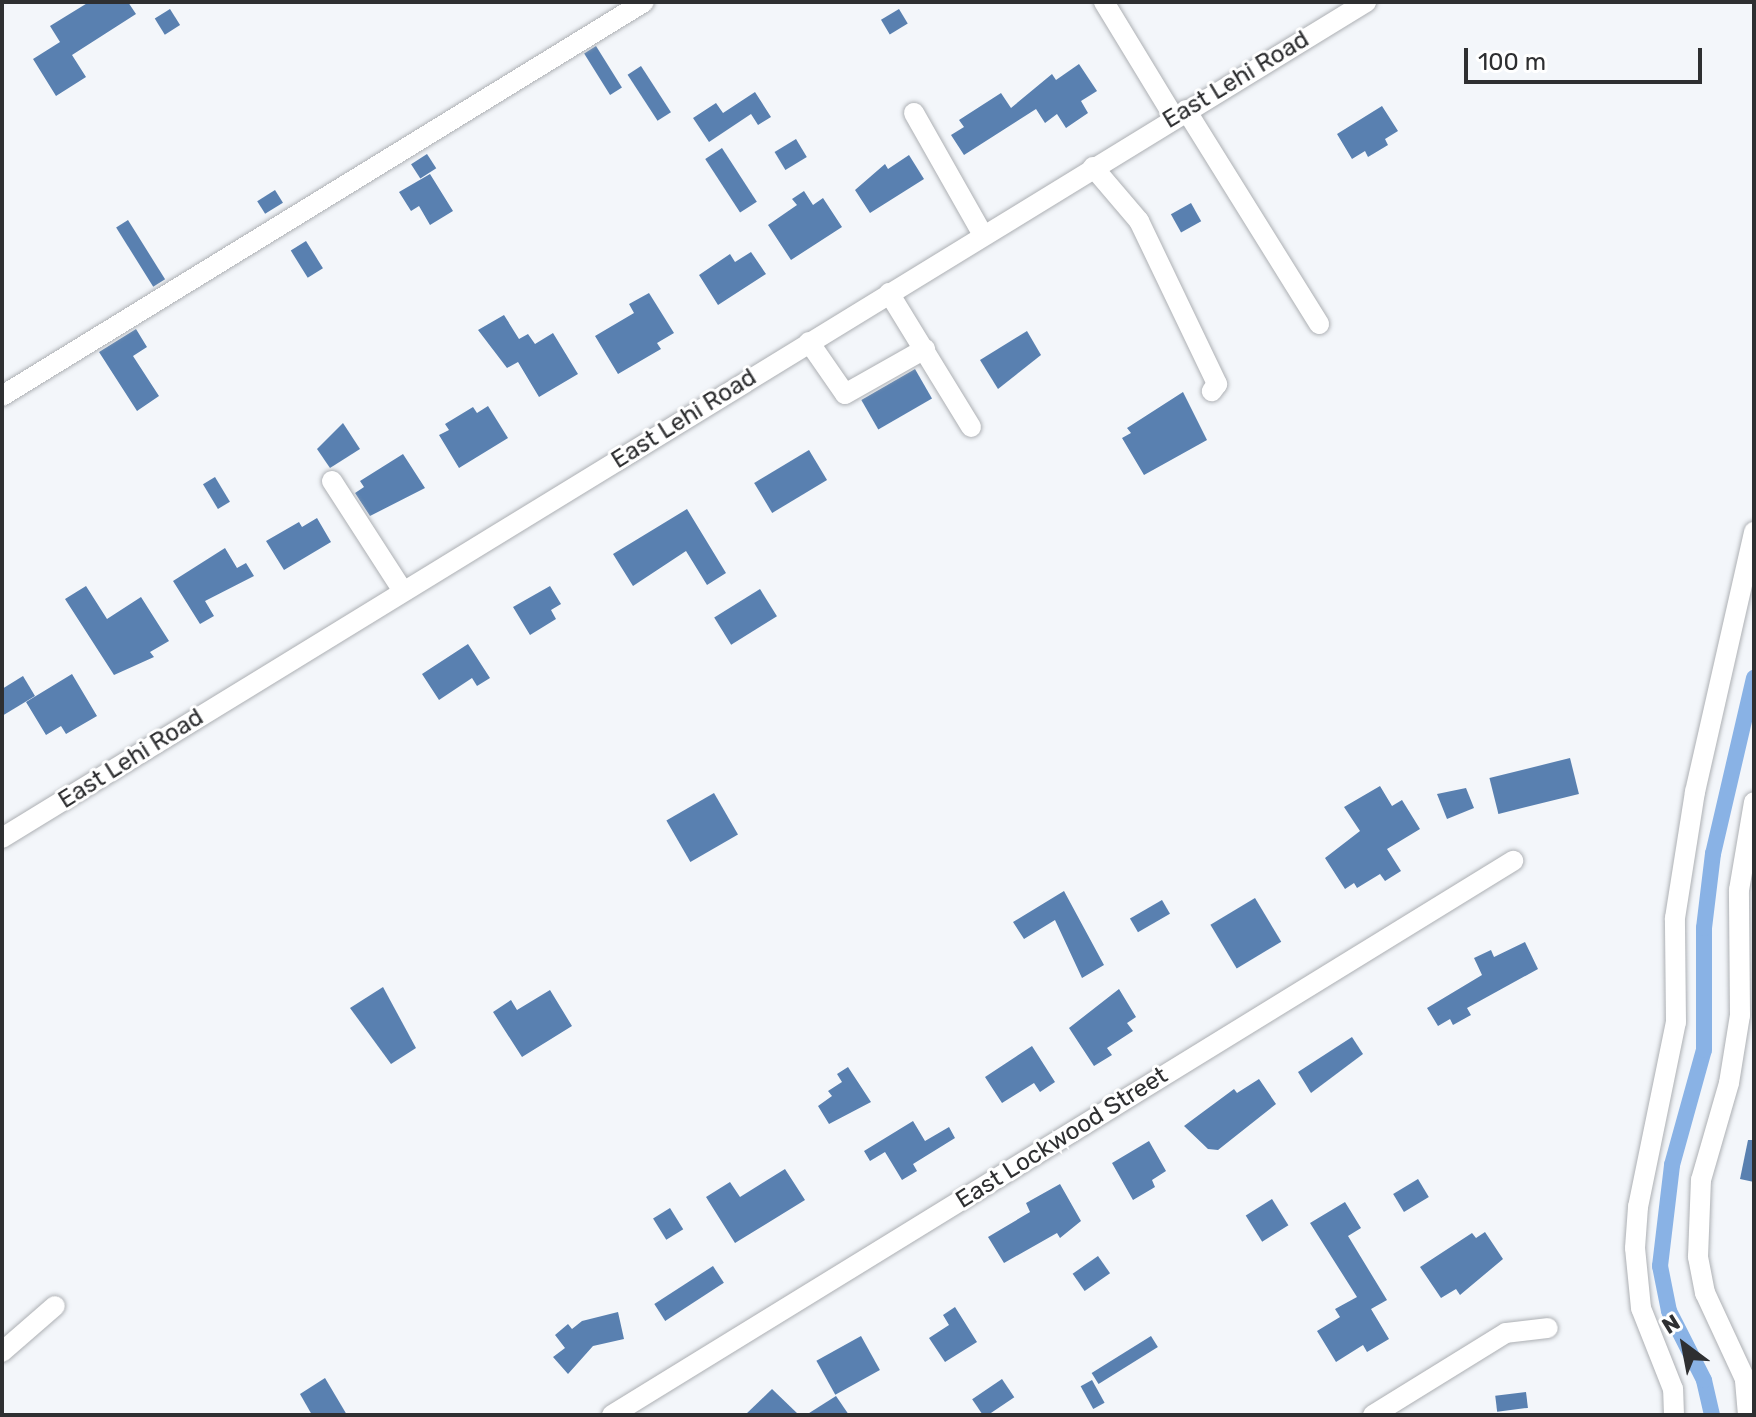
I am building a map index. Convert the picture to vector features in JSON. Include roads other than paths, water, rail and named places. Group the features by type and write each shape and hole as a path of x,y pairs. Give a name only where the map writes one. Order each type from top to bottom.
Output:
{"street":[{"path":"2,396 644,2"},
{"path":"1104,2 1319,324"},
{"name":"East Lehi Road","path":"2,838 1180,113 1366,2"},
{"path":"914,113 983,235"},
{"path":"1093,167 1139,221 1217,384 1212,391"},
{"path":"889,293 971,427"},
{"path":"809,342 845,394 925,349"},
{"path":"332,481 403,591"},
{"path":"1674,1415 1673,1389 1641,1308 1635,1248 1638,1207 1676,1022 1675,918 1695,792 1754,532"},
{"path":"1748,1415 1745,1379 1705,1293 1698,1257 1701,1180 1729,1083 1740,1015 1739,890 1754,802"},
{"name":"East Lockwood Street","path":"612,1415 1513,861"},
{"path":"2,1352 55,1306"},
{"path":"1373,1415 1506,1333 1548,1328"}],"waterway":[{"path":"1712,1415 1704,1380 1669,1311 1660,1266 1672,1165 1704,1050 1704,928 1713,854 1754,678"}]}
